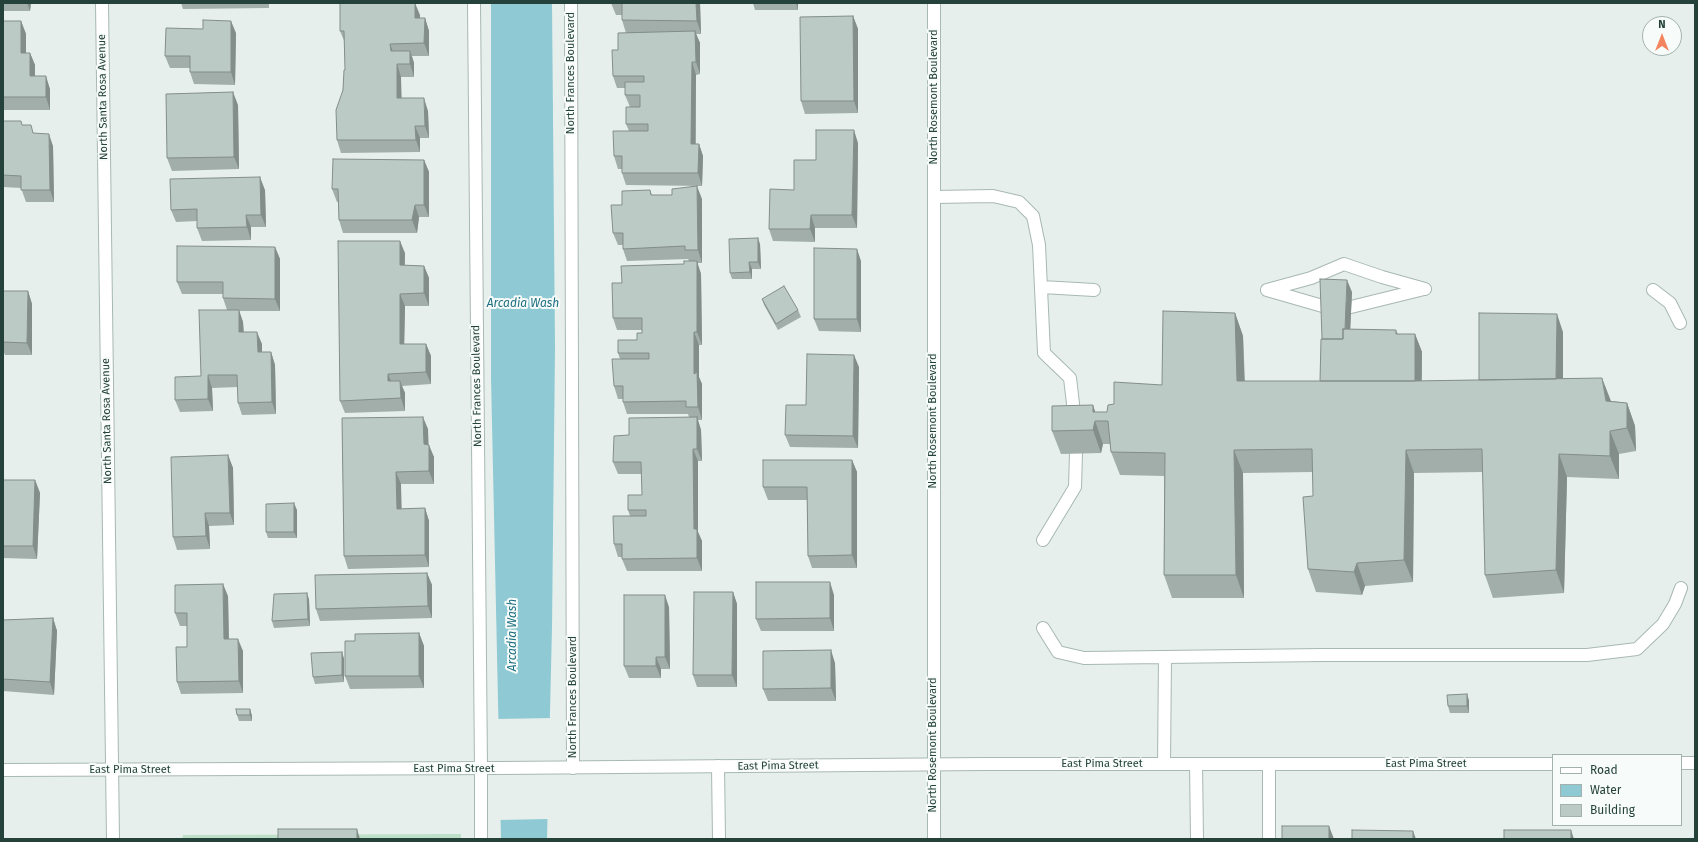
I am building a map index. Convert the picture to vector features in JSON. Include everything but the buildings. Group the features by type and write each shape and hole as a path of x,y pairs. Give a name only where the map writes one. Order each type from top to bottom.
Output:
{"street":[{"name":"North Santa Rosa Avenue","path":"102,3 113,839"},
{"name":"North Frances Boulevard","path":"474,3 480,839"},
{"name":"North Frances Boulevard","path":"569,768 571,3"},
{"name":"North Rosemont Boulevard","path":"934,3 934,839"},
{"path":"934,196 993,196 1019,202 1033,216 1039,245 1044,353 1070,378 1076,428"},
{"path":"1326,307 1267,290 1311,278 1344,264 1382,277 1425,289 1351,307"},
{"path":"1042,287 1094,290"},
{"path":"1653,290 1670,303 1680,323"},
{"path":"1043,540 1075,487 1076,453"},
{"path":"1043,628 1058,652 1084,658 1322,654 1587,654 1637,649 1663,624 1681,588"},
{"path":"1164,764 1165,657"},
{"path":"1682,763 1695,763"},
{"name":"East Pima Street","path":"3,770 569,768 933,764 1552,764"},
{"path":"1196,764 1197,839"},
{"path":"1269,764 1269,839"},
{"path":"718,766 719,839"}],"green space":[{"path":"461,834 461,839 182,839 183,835"}],"water":[{"name":"Arcadia Wash","path":"491,3 552,3 555,347 552,627 547,839 501,839 491,377"}],"pier":[{"path":"552,718 549,819 498,820 496,719"}]}
